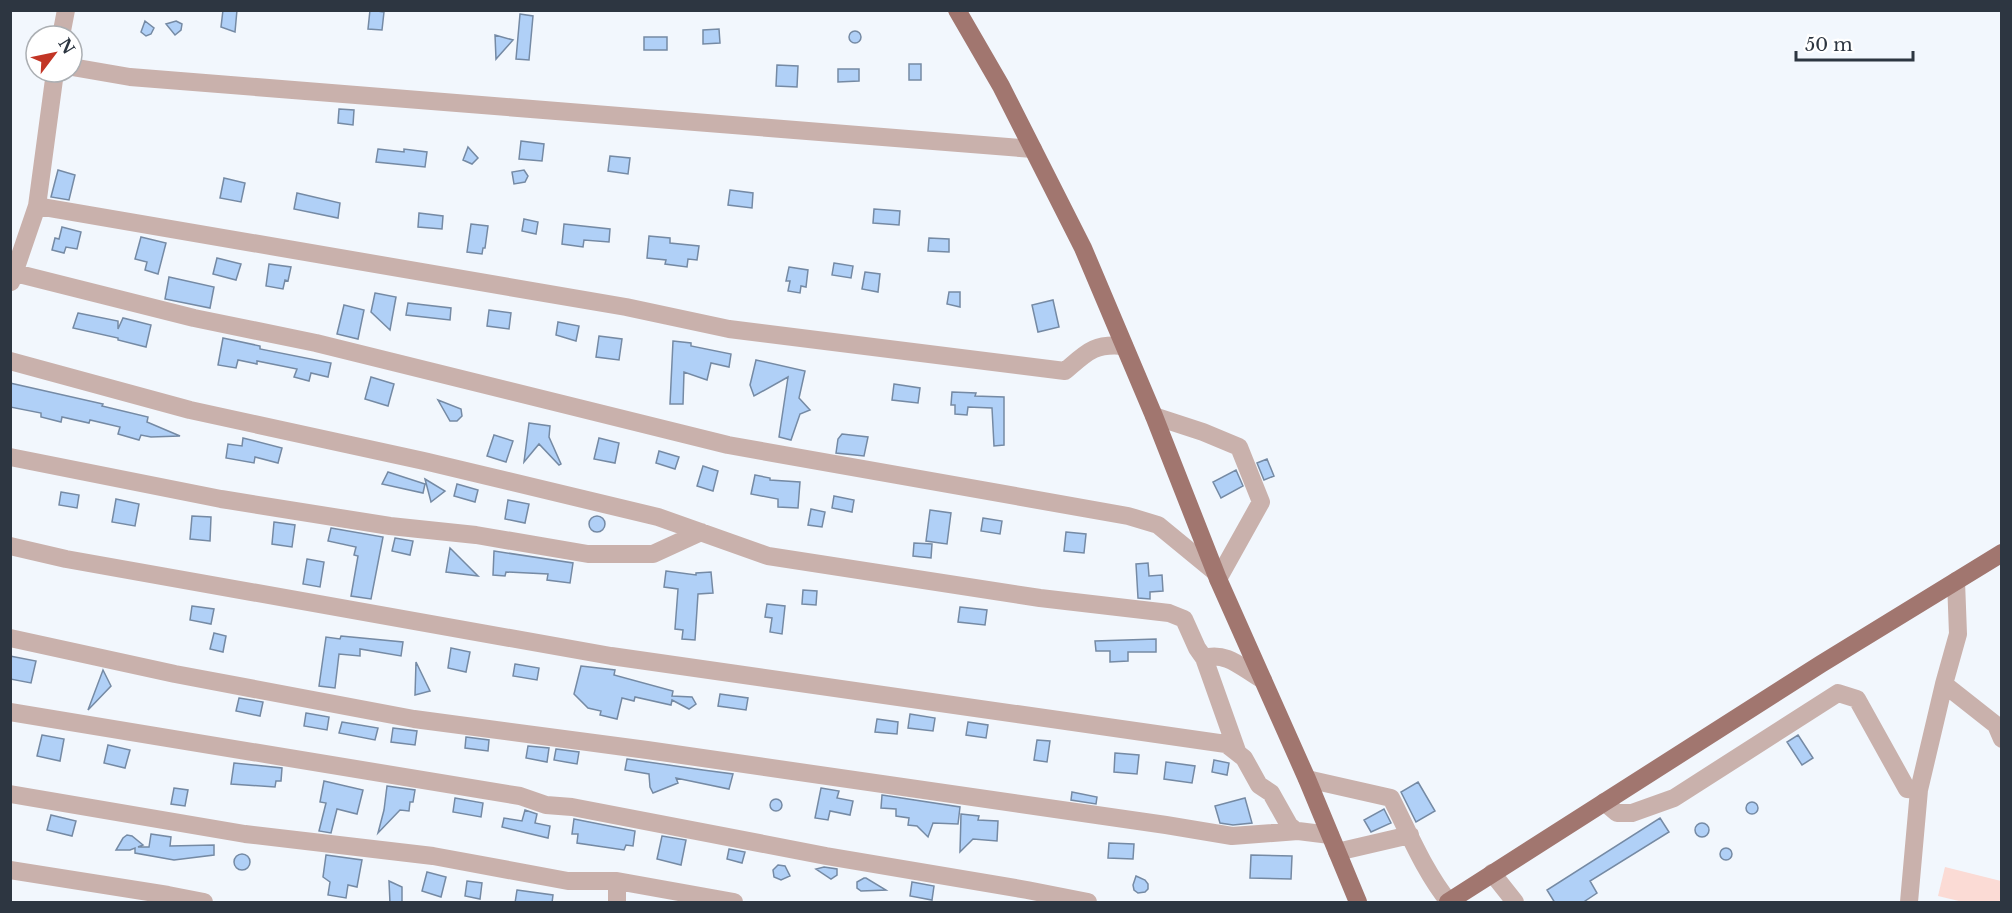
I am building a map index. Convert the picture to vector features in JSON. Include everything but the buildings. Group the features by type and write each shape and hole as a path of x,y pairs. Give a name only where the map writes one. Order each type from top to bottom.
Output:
{"main road":[{"path":"957,10 1001,86 1083,248 1154,416 1216,575 1307,778 1358,903"},
{"path":"1448,902 1821,664 2001,553"}],"street":[{"path":"84,69 130,77 1033,149"},
{"path":"53,84 37,207 18,235 13,278 316,343 728,445 1128,516 1158,525 1216,575 1261,502 1239,447 1154,416"},
{"path":"37,207 626,307 729,329 775,335 1065,371 1081,356 1100,347 1110,344 1124,346"},
{"path":"10,361 190,410 436,464 658,517 768,556 1041,598 1169,614 1184,619 1204,658 1237,751"},
{"path":"10,457 221,499 390,526 476,535 588,554 653,554 701,532"},
{"path":"10,546 66,559 611,656 1226,744 1244,758 1259,785 1271,793 1289,825 1296,831"},
{"path":"1909,903 1919,790 1958,634 1956,581"},
{"path":"10,638 175,674 414,719 671,753 1232,836 1296,831 1334,843 1410,835"},
{"path":"1204,658 1216,654 1263,680"},
{"path":"1944,684 1996,725 2001,739"},
{"path":"1604,801 1617,813 1632,813 1674,798 1838,693 1857,699 1907,789 1919,790"},
{"path":"10,712 520,796 546,805 582,809 1088,903"},
{"path":"1307,778 1391,798 1438,888 1448,902"},
{"path":"10,794 245,834 433,856 568,881 617,881 734,903"},
{"path":"10,870 166,899 204,903"},
{"path":"1492,873 1515,903"},
{"path":"617,881 617,903"}],"shaded area":[{"path":"1945,867 2001,881 2001,902 1963,902 1938,896"}]}
